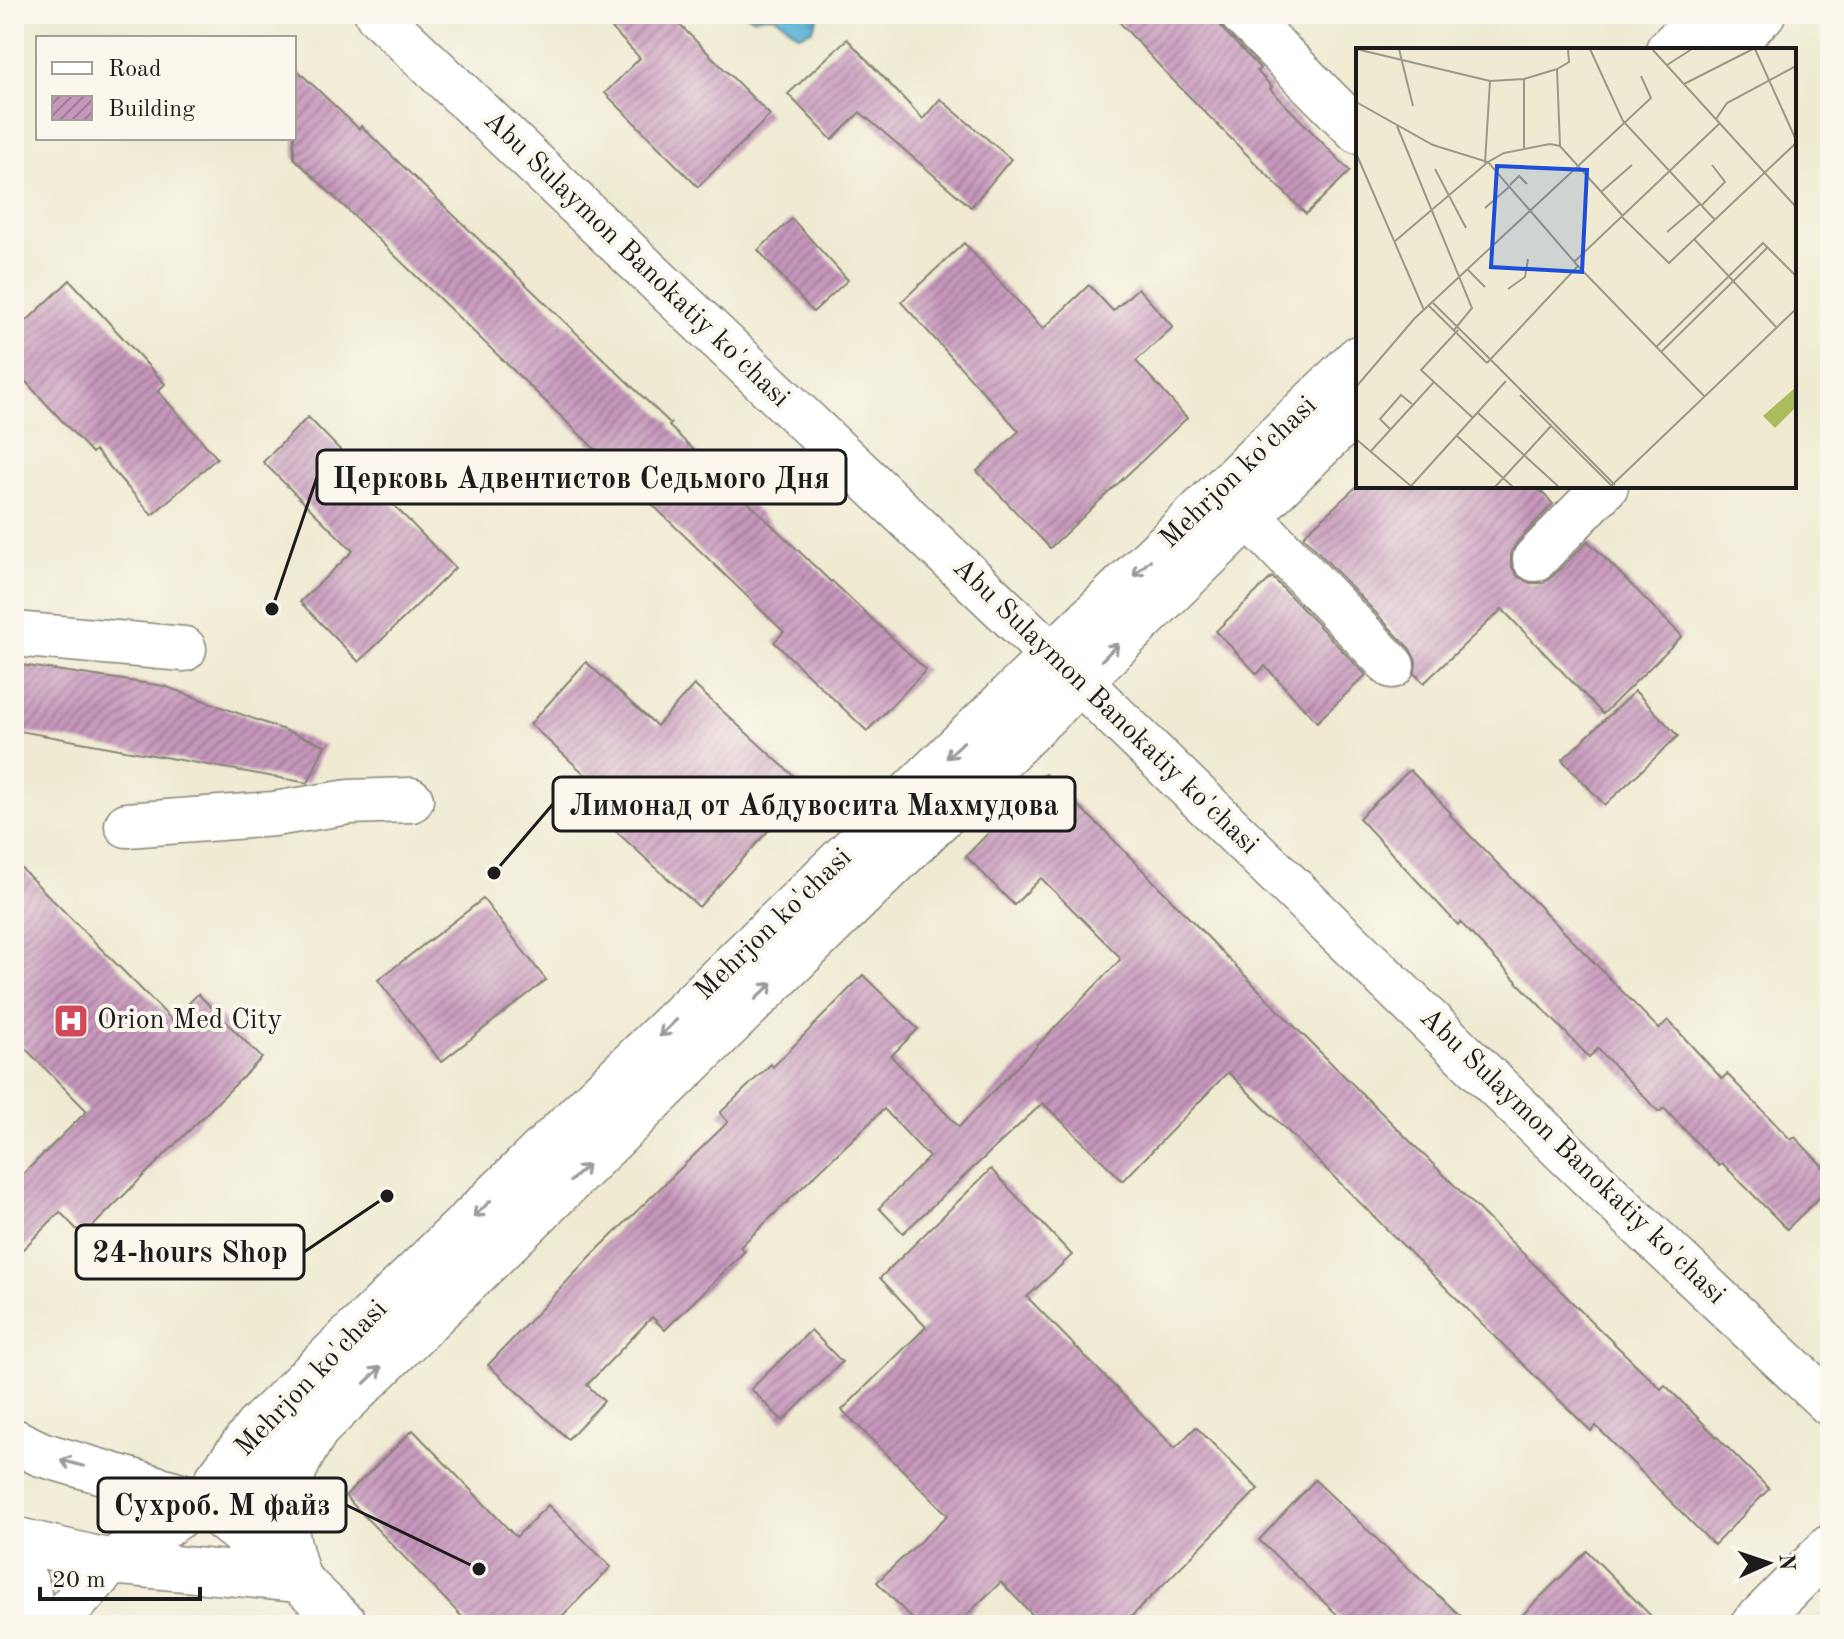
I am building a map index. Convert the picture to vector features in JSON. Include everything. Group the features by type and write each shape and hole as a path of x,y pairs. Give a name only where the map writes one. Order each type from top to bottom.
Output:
{"main road":[{"name":"Abu Sulaymon Banokatiy ko'chasi","path":"377,14 1066,669 1641,1226 1830,1404"},
{"path":"1242,14 1356,129"},
{"path":"1670,48 1704,14"},
{"path":"1728,48 1763,14"},
{"name":"Mehrjon ko'chasi","path":"55,1625 111,1562 201,1501 317,1429 1066,669 1356,360"},
{"name":"Mehrjon ko'chasi","path":"201,1501 257,1427 1066,669 1249,516 1356,411"},
{"path":"1535,559 1604,488"},
{"path":"1249,516 1392,666"},
{"path":"14,634 184,649"},
{"path":"127,825 274,814 349,802 411,800"},
{"path":"299,1580 286,1538 286,1500 298,1461 317,1429"},
{"path":"14,1441 41,1454 201,1501 299,1580 346,1625"},
{"path":"14,1539 111,1562 299,1580"},
{"path":"1753,1625 1830,1547"},
{"path":"14,1562 25,1576 31,1593 26,1625"}],"water":[{"path":"746,14 820,14 812,30 799,35 775,17 753,18"}],"building":[{"path":"598,14 669,14 770,115 698,187 605,93 640,58"},
{"path":"1112,14 1218,14 1224,31 1260,68 1257,71 1272,87 1270,89 1350,171 1306,214"},
{"path":"847,39 923,119 940,99 1011,159 971,207 860,112 832,140 788,94"},
{"path":"296,69 359,129 361,126 831,582 926,670 867,731 774,642 784,632 294,158"},
{"path":"792,219 848,280 813,312 758,250"},
{"path":"964,243 1043,329 1089,285 1113,311 1138,288 1173,327 1136,361 1187,418 1050,548 977,471 1019,431 901,302"},
{"path":"70,280 165,384 158,391 217,458 152,515 95,450 92,453 14,369 14,333"},
{"path":"308,417 455,568 359,662 300,602 353,551 263,462"},
{"path":"1356,487 1538,488 1553,504 1511,552 1511,565 1517,576 1530,583 1543,583 1588,541 1682,636 1603,714 1502,609 1424,683 1415,674 1416,661 1410,649 1303,536"},
{"path":"1272,577 1366,675 1317,722 1265,666 1257,674 1216,631"},
{"path":"586,662 657,726 694,685 807,788 699,907 586,804 600,788 530,724"},
{"path":"14,664 164,686 325,745 308,783 14,730"},
{"path":"1635,691 1678,736 1605,805 1562,760"},
{"path":"1410,770 1659,1029 1668,1020 1722,1079 1727,1074 1791,1140 1795,1137 1830,1174 1830,1187 1787,1229 1722,1163 1719,1166 1664,1108 1659,1112 1598,1049 1589,1057 1460,922 1458,925 1359,818"},
{"path":"1045,774 1589,1319 1661,1389 1665,1385 1769,1489 1714,1545 1596,1426 1591,1431 1228,1072 1123,1181 1043,1103 903,1233 879,1208 929,1157 884,1109 740,1247 745,1251 665,1330 652,1317 587,1385 604,1401 568,1439 488,1365 592,1255 728,1122 720,1113 771,1064 773,1067 863,975 918,1029 891,1056 959,1127 1120,960 1041,878 1014,905 966,856"},
{"path":"14,861 172,1020 198,994 262,1058 83,1236 60,1212 14,1258 14,1183 87,1111 14,1037"},
{"path":"483,899 546,980 441,1062 378,980"},
{"path":"991,1169 1072,1255 1027,1297 1175,1448 1196,1427 1258,1489 1123,1625 1042,1625 1001,1582 956,1625 918,1625 877,1582 948,1515 842,1410 926,1327 880,1278"},
{"path":"811,1330 842,1362 783,1421 751,1389"},
{"path":"413,1430 516,1537 548,1505 611,1567 553,1625 470,1625 345,1496"},
{"path":"1315,1480 1471,1625 1348,1625 1259,1540"},
{"path":"1587,1551 1660,1625 1512,1625"}],"place":[{"name":"Церковь Адвентистов Седьмого Дня","path":"272,609"},
{"name":"Лимонад от Абдувосита Махмудова","path":"494,873"},
{"name":"Orion Med City","path":"71,1021"},
{"name":"24-hours Shop","path":"387,1196"},
{"name":"Сухроб. М файз","path":"479,1569"}]}
